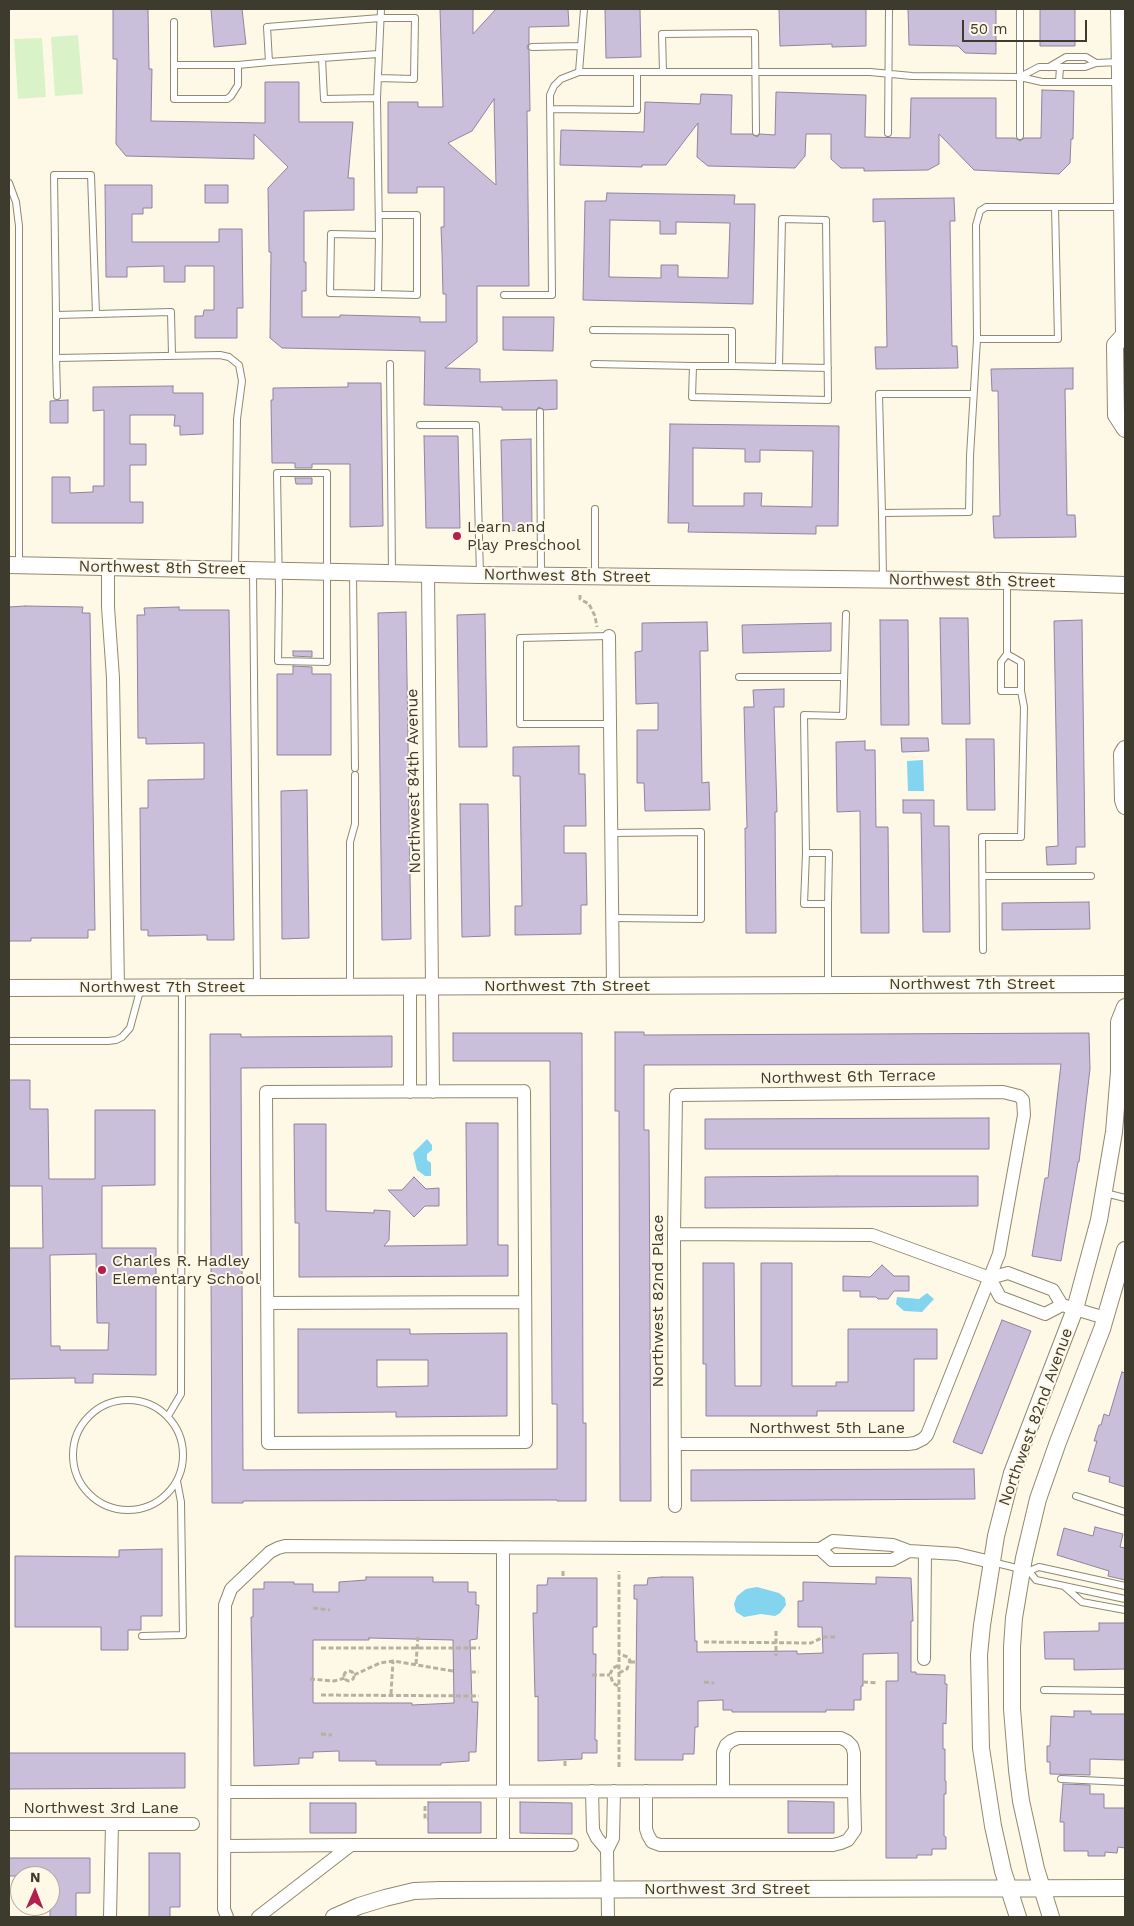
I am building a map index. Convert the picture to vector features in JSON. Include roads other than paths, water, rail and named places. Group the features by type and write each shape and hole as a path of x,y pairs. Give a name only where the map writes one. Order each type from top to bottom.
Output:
{"street":[{"path":"1120,9 1124,62 1121,82 1125,334 1115,345 1116,415 1125,429"},
{"name":"Northwest 8th Street","path":"14,565 595,577 1007,581 1125,585"},
{"path":"108,567 108,607 113,678 118,988"},
{"name":"Northwest 84th Avenue","path":"428,574 433,1092"},
{"path":"609,636 613,985"},
{"path":"1125,749 1122,754 1122,800 1125,806"},
{"name":"Northwest 7th Street","path":"9,988 1125,984"},
{"path":"410,987 410,1092"},
{"name":"Northwest 82nd Avenue","path":"1018,1917 1008,1888 993,1826 981,1748 980,1655 982,1625 991,1562 1012,1474 1068,1307 1092,1250 1105,1194 1117,1103 1119,1022 1125,1007"},
{"path":"524,1091 526,1442 268,1443 266,1092 410,1092 524,1091"},
{"name":"Northwest 6th Terrace","path":"676,1095 1003,1092 1019,1096"},
{"name":"Northwest 82nd Place","path":"675,1506 674,1234 676,1095"},
{"name":"Northwest 5th Lane","path":"675,1444 908,1444 916,1443 927,1436 999,1254 1024,1115 1023,1100 1019,1096"},
{"path":"674,1234 872,1235 990,1278 1008,1274 1053,1290 1068,1307 1106,1318"},
{"name":"Northwest 82nd Avenue","path":"1051,1917 1041,1888 1021,1801 1013,1732 1012,1647 1026,1570 1030,1529 1047,1470 1106,1318 1125,1250"},
{"path":"990,1278 1000,1297 1045,1314 1068,1307"},
{"path":"267,1304 525,1302"},
{"path":"227,1917 224,1909 225,1605 231,1589 270,1552 285,1546 820,1549 833,1541 893,1545 909,1551 957,1554 991,1562"},
{"path":"503,1548 503,1844"},
{"path":"820,1549 832,1560 892,1560 909,1551"},
{"path":"924,1659 925,1552"},
{"path":"646,1791 646,1829 652,1842 660,1845 833,1845 848,1840 855,1830 854,1754 852,1746 841,1738 738,1738 731,1740 723,1752 723,1791"},
{"path":"592,1791 593,1830 597,1838 608,1850"},
{"path":"608,1917 608,1850 613,1838 614,1791"},
{"path":"225,1792 854,1791"},
{"name":"Northwest 3rd Lane","path":"9,1824 193,1824"},
{"path":"110,1917 112,1824"},
{"path":"258,1917 351,1845"},
{"path":"225,1846 572,1845"},
{"name":"Northwest 3rd Street","path":"334,1917 366,1903 414,1892 473,1889 1125,1888"}],"lane":[{"path":"378,294 377,98 380,9"},
{"path":"579,72 584,9"},
{"path":"888,133 889,9"},
{"path":"1020,9 1020,136"},
{"path":"268,62 267,27 380,18 415,18 414,79 378,78"},
{"path":"174,22 174,99 227,99 238,85 238,65"},
{"path":"663,72 662,34 755,33 756,132"},
{"path":"532,47 580,46"},
{"path":"174,65 238,65 378,54"},
{"path":"1049,67 1066,57 1086,56 1096,63"},
{"path":"322,58 324,99 377,98"},
{"path":"1020,77 1038,66 1085,67 1096,63 1124,62"},
{"path":"1059,82 1060,67"},
{"path":"504,295 552,295 550,94 554,86 561,79 579,72 755,71 1020,77 1042,82 1121,82"},
{"path":"550,109 637,110 638,72"},
{"path":"57,396 54,175 90,175 96,314"},
{"path":"9,183 16,202 19,226 14,565"},
{"path":"882,513 969,512 977,339 976,225 980,211 986,207 1080,207 1124,198"},
{"path":"977,339 1058,338 1055,207"},
{"path":"379,214 417,215 417,295 330,293 331,234 379,235"},
{"path":"693,366 692,397 828,400 826,220 782,219 779,367"},
{"path":"56,315 171,312 172,356"},
{"path":"593,330 732,332 732,366"},
{"path":"56,358 220,355 228,357 239,365 242,381 237,419 235,570"},
{"path":"390,364 392,573"},
{"path":"594,364 828,368"},
{"path":"883,580 879,394 973,394"},
{"path":"540,412 541,576"},
{"path":"420,425 476,425 480,575"},
{"path":"277,472 327,472 326,662 278,661 278,571 277,472"},
{"path":"595,509 595,577"},
{"path":"253,570 257,987"},
{"path":"350,987 350,842 355,824 353,572"},
{"path":"1007,581 1007,654 1001,662 1000,691 1021,691"},
{"path":"828,904 804,904 806,853 804,716 843,716 846,614"},
{"path":"609,636 520,638 520,724 609,724"},
{"path":"983,950 982,837 1021,837 1024,707 1021,691 1021,662 1007,654"},
{"path":"739,678 844,677"},
{"path":"610,833 701,832 701,919 613,918"},
{"path":"806,853 829,853 828,984"},
{"path":"982,876 1091,876"},
{"path":"168,1416 181,1394 182,987"},
{"path":"9,1041 108,1042 116,1040 127,1033 130,1028 141,988"},
{"path":"1105,1194 1125,1198"},
{"path":"131,1399 157,1407 168,1416 176,1428 183,1447 182,1468 177,1481 169,1492 158,1502 132,1510 117,1509 104,1505 87,1492 76,1475 72,1462 72,1448 76,1434 92,1412 104,1404 117,1400 131,1399"},
{"path":"142,1636 183,1635 181,1502 177,1481"},
{"path":"1076,1496 1125,1512"},
{"path":"991,1562 1026,1570 1039,1567 1125,1586"},
{"path":"1026,1570 1036,1580 1064,1586 1075,1591 1125,1599"},
{"path":"1078,1576 1075,1591 1082,1602 1125,1610"},
{"path":"1044,1690 1125,1691"},
{"path":"1061,1779 1125,1782"}],"water":[{"path":"923,760 924,791 908,791 907,761"},
{"path":"427,1139 432,1145 432,1150 427,1154 427,1160 431,1163 431,1176 425,1176 417,1170 413,1153"},
{"path":"927,1293 934,1299 922,1312 904,1311 896,1304 897,1297 919,1299"},
{"path":"757,1587 779,1593 785,1598 786,1605 780,1613 775,1616 761,1614 744,1617 736,1612 734,1604 737,1596 746,1589"}],"place":[{"name":"Learn and Play Preschool","path":"457,536"},
{"name":"Charles R. Hadley Elementary School","path":"102,1270"}]}
